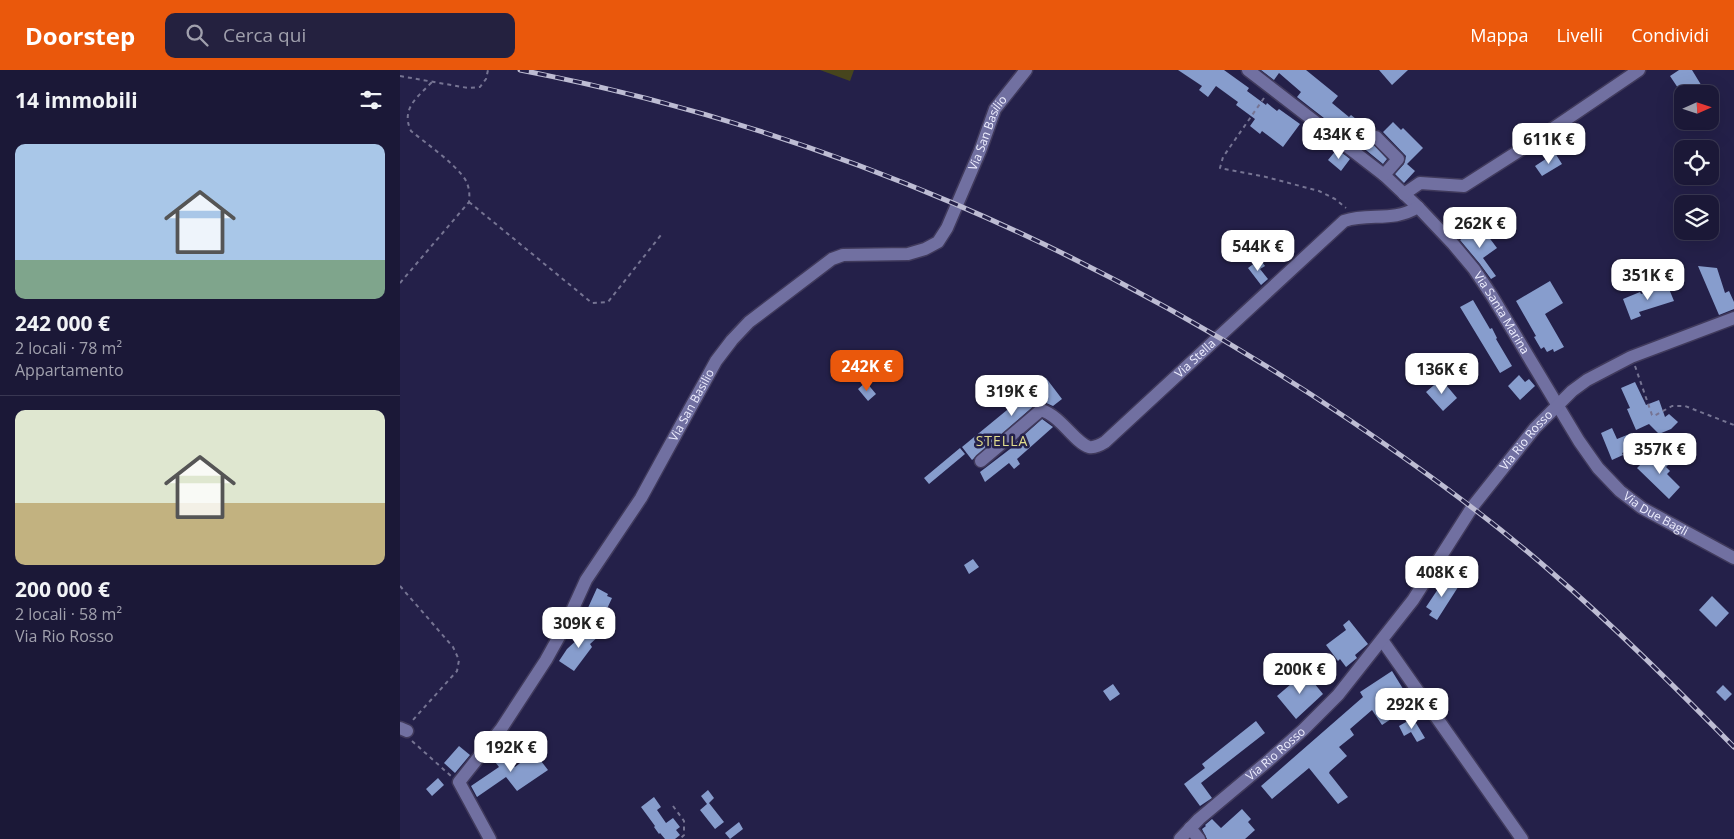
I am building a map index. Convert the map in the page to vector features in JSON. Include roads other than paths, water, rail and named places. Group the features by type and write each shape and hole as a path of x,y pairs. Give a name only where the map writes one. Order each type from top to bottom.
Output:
{"street":[{"name":"Via San Basilio","path":"490,839 459,782 501,729 546,660 566,624 586,580 641,498 716,361 749,322 832,259 843,255 855,254 908,254 925,249 938,242 947,228 980,151 995,110 1026,70"},
{"path":"1404,194 1420,183 1464,186 1639,70"},
{"name":"Via Santa Marina","path":"1251,71 1384,175 1453,244 1492,296 1557,406"},
{"path":"1376,138 1398,159 1384,175"},
{"name":"Via Stella","path":"982,461 1041,410 1051,413 1083,443 1090,447 1098,446 1105,442 1344,221 1355,217 1378,218 1407,214 1418,207"},
{"name":"Via Rio Rosso","path":"1180,839 1199,818 1267,762 1338,695 1413,600 1473,506 1517,450 1557,406 1587,380 1631,357 1734,318"},
{"name":"Via Due Bagli","path":"1557,406 1598,468 1620,492 1642,508 1734,558"},
{"path":"1382,640 1522,839"},
{"path":"1190,828 1200,839"}],"railway":[{"path":"520,70 631,94 740,125 848,161 953,203 1056,250 1157,302 1255,359 1351,421 1477,511 1597,613 1734,747"}],"district":[{"name":"STELLA","path":"1002,441"}]}
